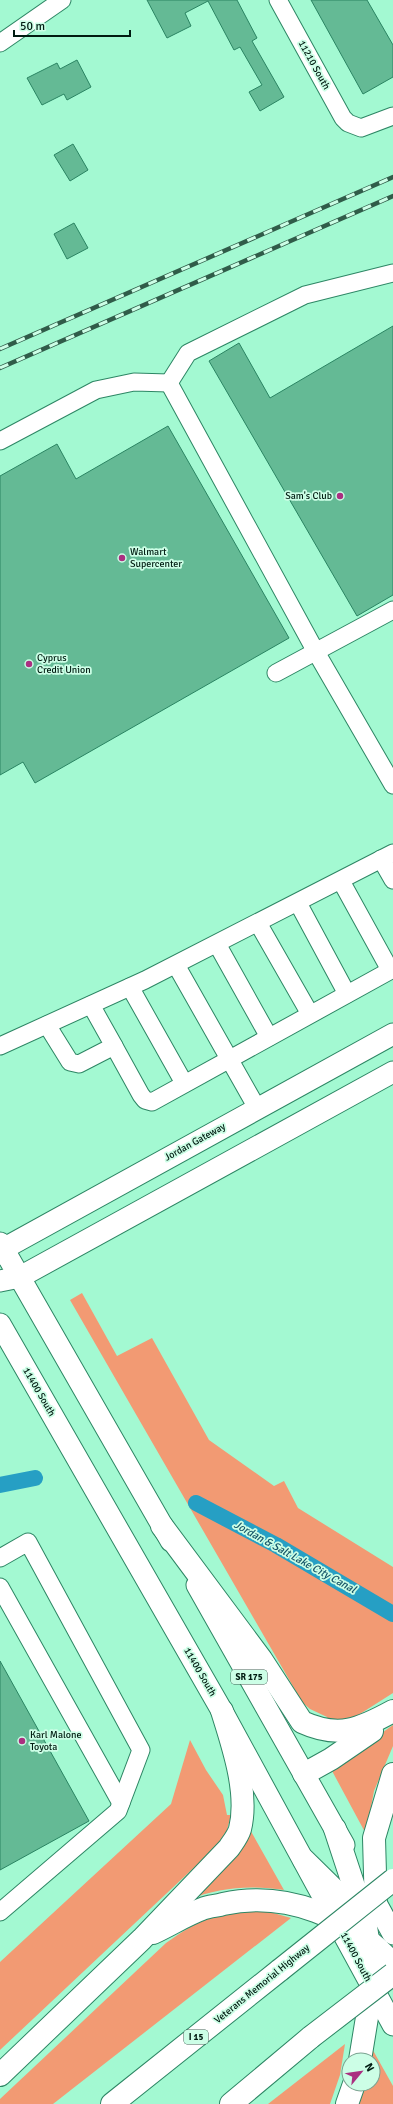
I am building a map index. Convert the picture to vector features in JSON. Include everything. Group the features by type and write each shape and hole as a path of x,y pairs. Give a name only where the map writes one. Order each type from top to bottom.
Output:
{"highway":[{"path":"162,1526 261,1659 302,1722 312,1727 346,1732 393,1713"},
{"path":"0,2075 142,1939 229,1848 239,1831 242,1816 239,1765 222,1711"},
{"path":"304,1774 332,1759 393,1713"},
{"path":"393,1774 374,1838 381,1936 393,1989"},
{"path":"335,1829 381,1936 361,2052"},
{"path":"304,1860 381,1936"},
{"name":"Veterans Memorial Highway","path":"112,2104 393,1880"},
{"path":"142,1939 203,1908 238,1901 258,1899 294,1904 381,1936"},
{"path":"231,2104 311,2037 393,1974"},
{"path":"347,2104 351,2092"}],"main road":[{"name":"Jordan Gateway","path":"1,1249 393,1034"},
{"path":"10,1279 393,1072"},
{"name":"SR 175","path":"1,1249 10,1279 162,1526 335,1829"},
{"name":"11400 South","path":"0,1324 222,1711 393,2024"}],"street":[{"path":"0,44 62,0"},
{"name":"11210 South","path":"278,0 343,118 355,127 368,127 393,116"},
{"path":"169,383 188,353 305,295 393,273"},
{"path":"0,441 96,390 134,382 169,383"},
{"path":"169,383 316,652 393,785"},
{"path":"276,673 393,610"},
{"path":"0,1046 130,988 258,924 387,856 393,880"},
{"path":"91,1005 145,1100 152,1102 391,969 341,881"},
{"path":"298,903 347,994"},
{"path":"258,924 310,1014"},
{"path":"218,944 269,1037"},
{"path":"176,965 257,1108"},
{"path":"130,988 184,1083"},
{"path":"47,1025 70,1062 79,1064 114,1046"},
{"path":"0,1558 28,1542 141,1750 118,1811 0,1912"},
{"path":"0,1586 120,1803"}],"shaded area":[{"path":"82,1293 117,1356 152,1338 209,1440 274,1486 284,1481 298,1508 393,1567 393,1693 352,1719 328,1722 327,1717 310,1709 302,1702 70,1300"},
{"path":"393,1725 393,1746 374,1791 366,1834 331,1769"},
{"path":"190,1740 206,1770 223,1795 227,1815 231,1815 227,1830 217,1846 0,2050 0,1962 171,1804"},
{"path":"248,1826 284,1890 271,1888 235,1888 212,1892 188,1900"},
{"path":"263,1910 291,1918 53,2104 0,2104 0,2099 166,1943 178,1934 211,1918 234,1912"},
{"path":"345,2044 344,2052 341,2052 340,2075 330,2104 268,2104"},
{"path":"370,2045 374,2052 369,2052"},
{"path":"381,2065 393,2086 393,2104 356,2104 360,2092 381,2092"}],"building":[{"path":"147,0 237,0 257,38 252,41 284,97 260,111 249,92 262,85 240,47 234,50 208,1 185,13 191,26 167,38"},
{"path":"311,0 367,0 393,45 393,77 363,94"},
{"path":"77,60 91,87 67,100 64,94 42,105 27,78 57,63 60,69"},
{"path":"73,144 88,170 70,181 54,155"},
{"path":"74,223 88,248 67,259 54,234"},
{"name":"Sam's Club","path":"393,326 393,595 357,616 209,361 239,343 270,398"},
{"name":"Walmart Supercenter","path":"168,426 289,638 35,783 23,762 0,775 0,476 57,444 76,479"},
{"name":"Karl Malone Toyota","path":"0,1661 89,1821 0,1870"}],"waterway":[{"name":"Jordan & Salt Lake City Canal","path":"0,1485 35,1478"},
{"name":"Jordan & Salt Lake City Canal","path":"196,1503 276,1545 393,1614"}],"railway":[{"path":"0,349 393,177"},
{"path":"0,368 393,196"}],"place":[{"name":"Sam's Club","path":"340,496"},
{"name":"Walmart Supercenter","path":"122,558"},
{"name":"Cyprus Credit Union","path":"29,664"},
{"name":"Karl Malone Toyota","path":"22,1741"}]}
